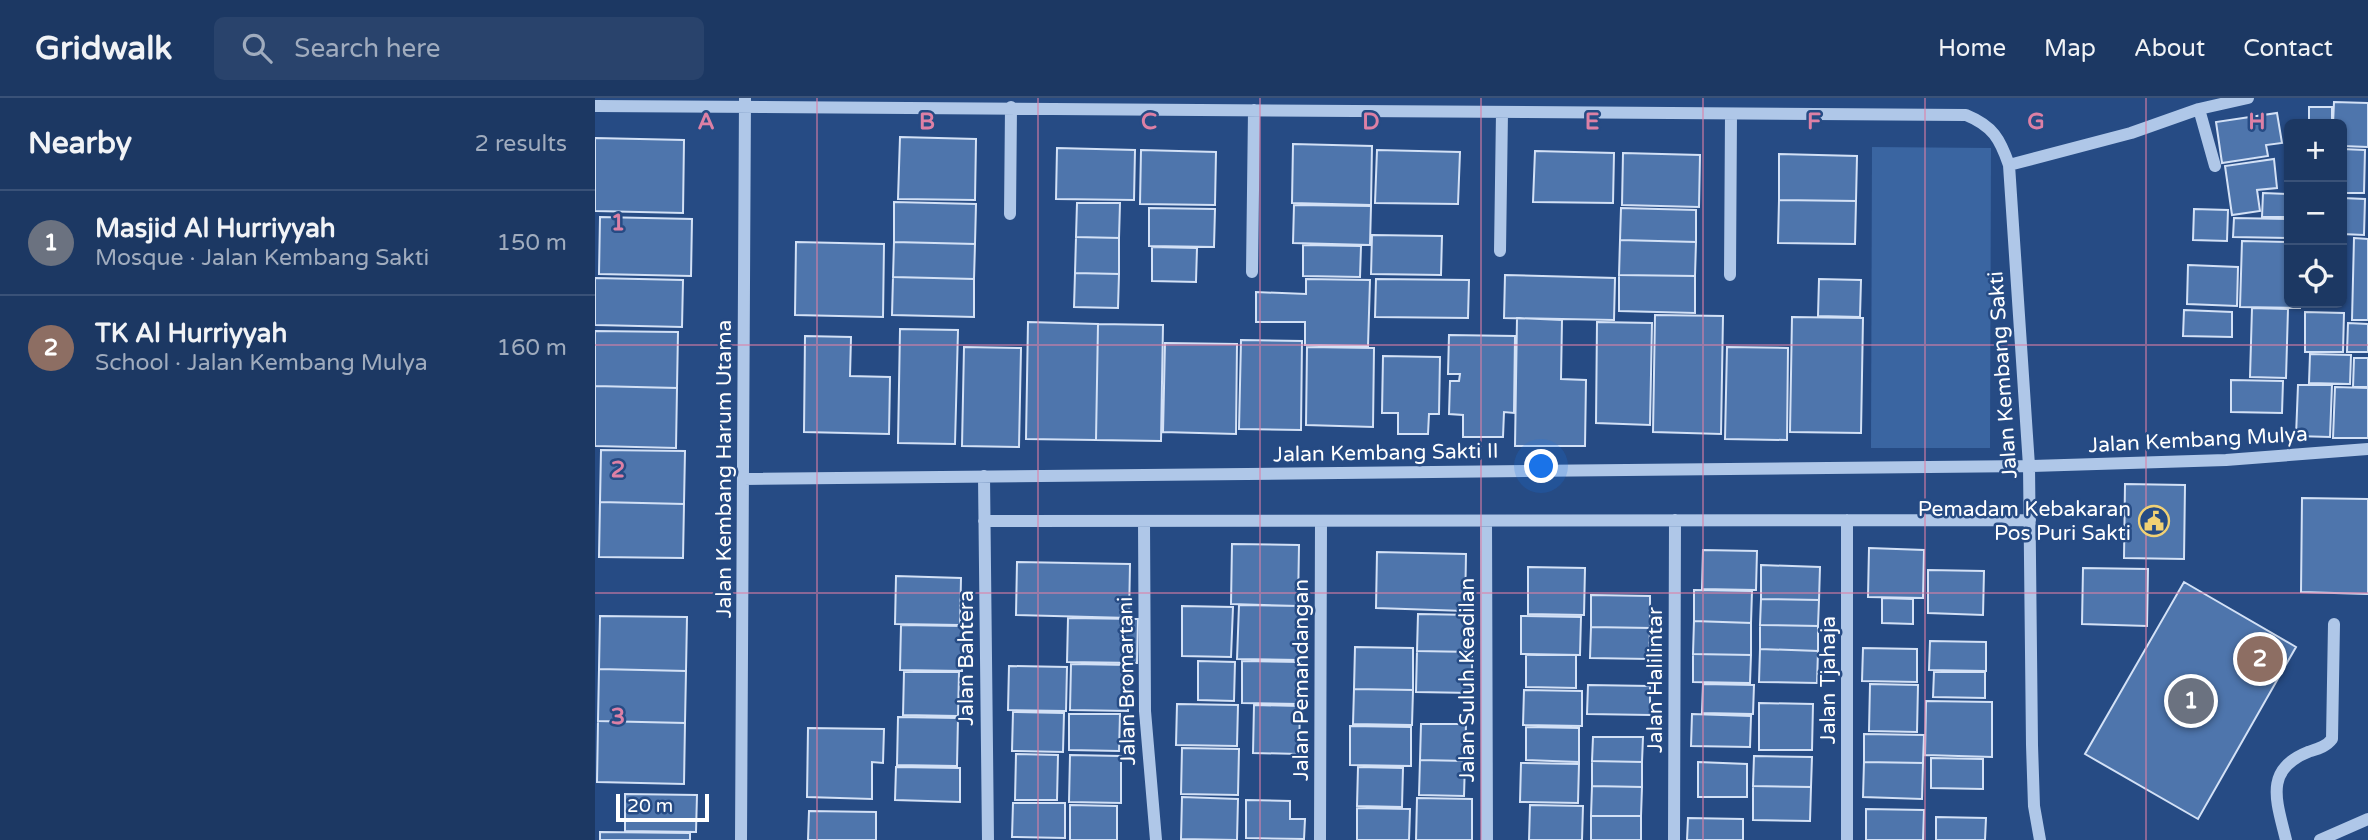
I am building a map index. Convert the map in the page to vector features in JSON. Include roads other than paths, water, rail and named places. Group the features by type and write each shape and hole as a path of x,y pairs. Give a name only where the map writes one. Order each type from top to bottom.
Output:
{"street":[{"path":"2009,165 2131,133 2199,109 2248,98"},
{"path":"595,106 745,102 1731,114 1730,275"},
{"name":"Jalan Kembang Harum Utama","path":"741,840 745,102"},
{"path":"1010,214 1011,107"},
{"path":"2199,109 2215,166"},
{"path":"1252,272 1254,110"},
{"path":"1500,251 1502,112"},
{"name":"Jalan Kembang Sakti","path":"1731,114 1966,115 1986,124 2000,138 2009,165 2029,466 2034,806 2041,840"},
{"name":"Jalan Kembang Mulya","path":"2029,466 2226,460 2368,449"},
{"name":"Jalan Kembang Sakti II","path":"743,479 2029,466"},
{"name":"Jalan Bahtera","path":"984,476 988,840"},
{"name":"Jalan Suluh Keadilan","path":"1486,520 1487,840"},
{"name":"Jalan Halilintar","path":"1674,840 1675,520"},
{"name":"Jalan Tjahaja","path":"1847,520 1847,840"},
{"path":"984,522 2030,520"},
{"name":"Jalan Bromartani","path":"1144,521 1145,711 1156,840"},
{"name":"Jalan Pemandangan","path":"1320,840 1321,521"},
{"path":"2286,840 2276,797 2277,782 2289,760 2325,746 2332,739 2334,625"},
{"path":"2320,840 2368,819"}],"place":[{"name":"Pemadam Kebakaran Pos Puri Sakti","path":"2154,521"},
{"name":"TK Al Hurriyyah","path":"2260,659"},
{"name":"Masjid Al Hurriyyah","path":"2191,701"}]}
